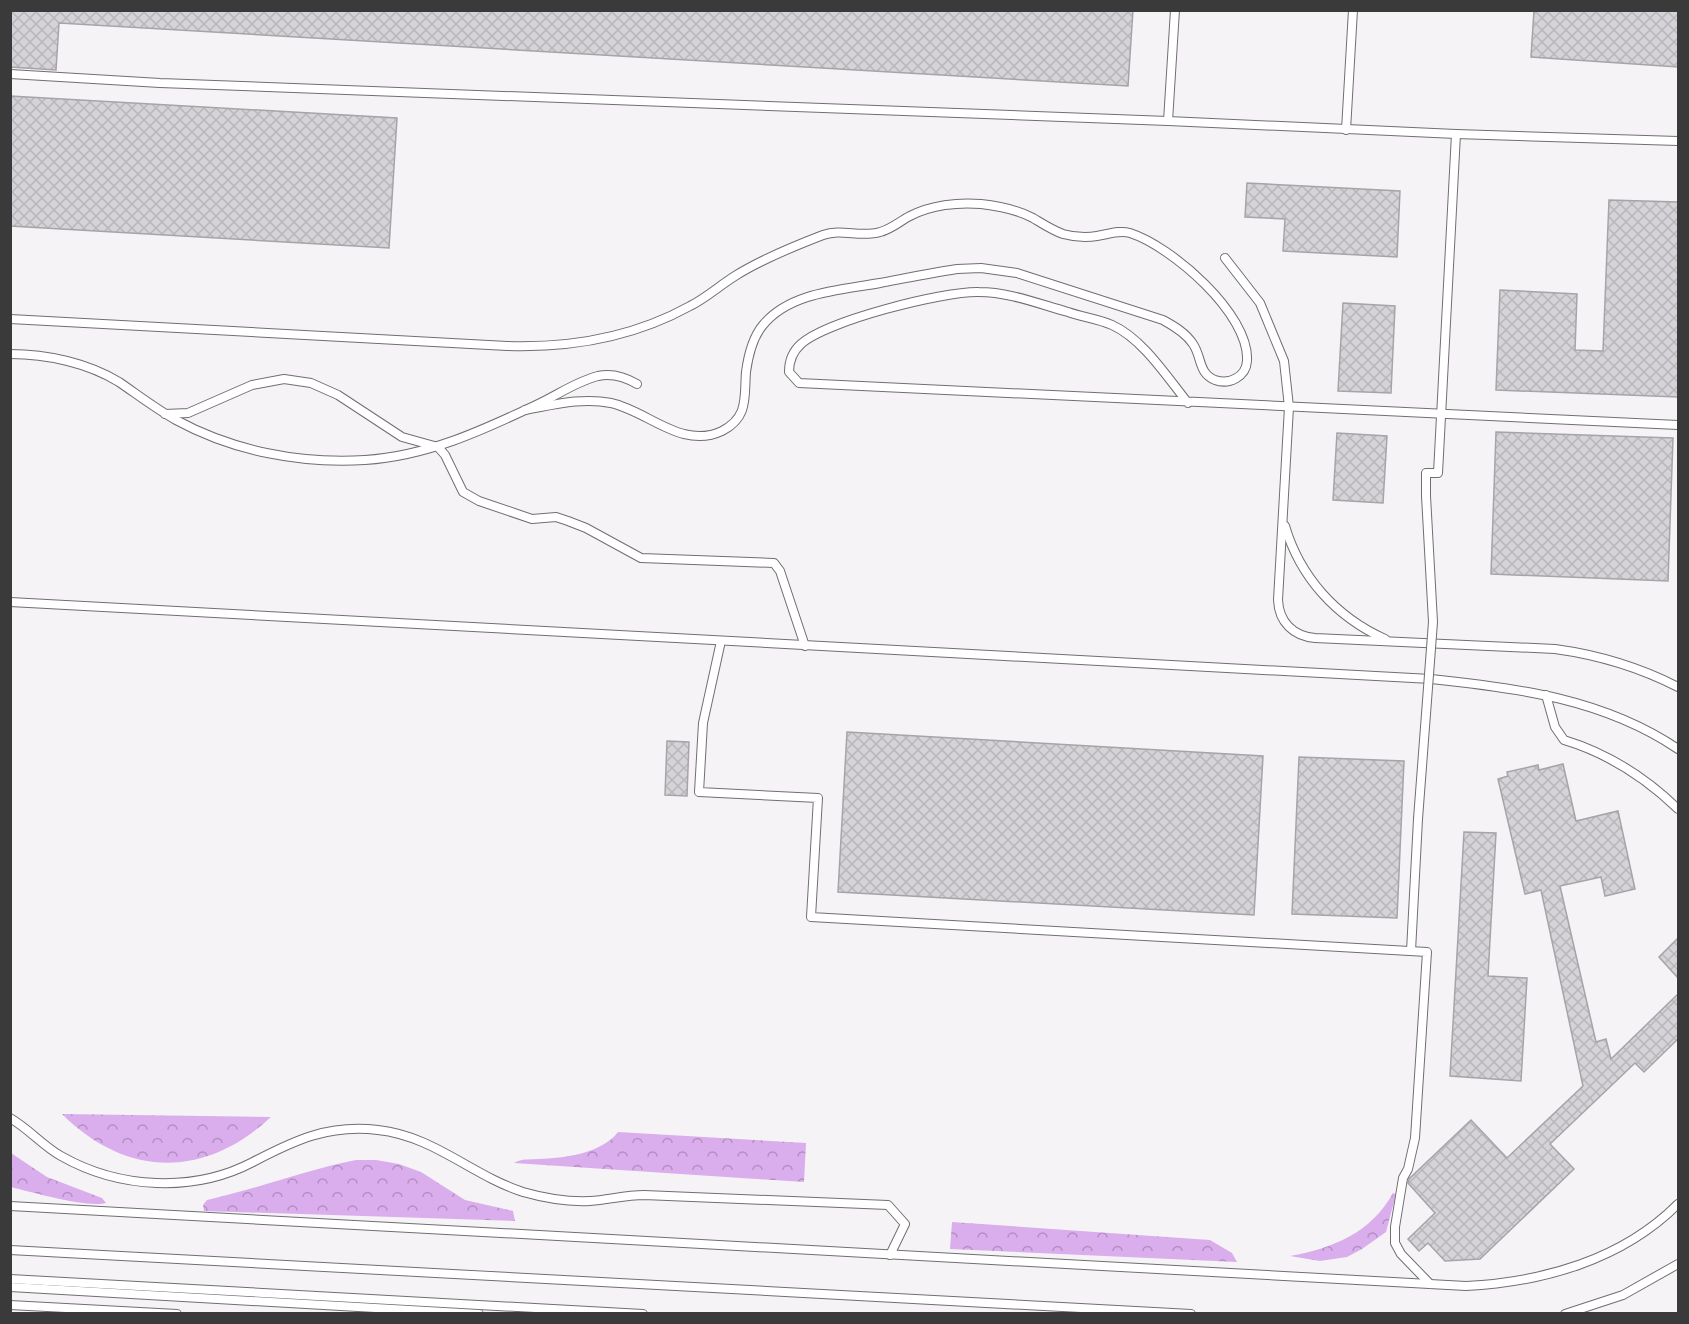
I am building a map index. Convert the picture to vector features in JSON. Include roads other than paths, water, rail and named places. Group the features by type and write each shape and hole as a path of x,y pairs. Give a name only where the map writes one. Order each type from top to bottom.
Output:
{"lane":[{"path":"1168,121 1175,10"},
{"path":"1346,130 1353,10"},
{"path":"10,74 160,83 1678,141"},
{"path":"1411,951 1418,819 1433,622 1426,473 1438,473 1456,134"},
{"path":"10,319 516,346 563,345 618,334 671,316 705,298 742,272 828,233 838,231 855,234 874,233 886,230 916,213 951,205 975,204 999,207 1023,214 1067,235 1089,237 1124,232 1156,245 1194,273 1216,295 1236,325 1245,344 1248,358 1246,368 1239,376 1230,381 1217,380 1209,377 1203,370 1195,348 1188,338 1163,320 1023,275 993,269 963,269 812,296 775,313 756,335 746,373 747,390 744,407 735,422 714,433 691,436 675,432 632,408 609,402 583,400 525,410"},
{"path":"1225,258 1260,303 1284,361 1288,407 1278,600 1280,613 1286,625 1296,633 1308,638 1574,651 1629,666 1678,687"},
{"path":"1188,403 1130,335 1110,325 1004,294 980,292 943,295 839,323 808,338 793,353 789,363 789,372 799,383 1188,403 1678,425"},
{"path":"10,354 55,358 86,368 117,381 165,414 200,432 236,445 271,454 331,461 367,460 438,447 473,435 599,376 615,375 637,384"},
{"path":"165,414 188,413 252,386 284,379 311,383 338,395 402,437 438,447 445,455 463,492 507,512 532,519 556,518 568,521 586,528 641,558 774,563 780,571 805,646"},
{"path":"1283,521 1294,553 1322,594 1360,626 1389,641"},
{"path":"10,602 1408,677 1477,684 1581,703 1616,715 1650,731 1678,748"},
{"path":"720,641 703,723 699,792 818,798 811,917 1427,952 1415,1138 1408,1169 1403,1178 1395,1227 1395,1243 1401,1254 1431,1285"},
{"path":"1546,695 1548,709 1555,727 1564,740 1618,763 1652,786 1678,809"},
{"path":"10,1118 50,1149 69,1160 115,1177 142,1182 185,1182 213,1178 307,1136 330,1131 365,1129 389,1131 412,1137 444,1151 493,1180 525,1192 557,1199 591,1201 644,1195 888,1205 905,1224 890,1255"},
{"path":"10,1206 1466,1287 1534,1278 1577,1265 1620,1248 1678,1204"},
{"path":"10,1250 1191,1314"},
{"path":"1565,1314 1623,1295 1678,1264"},
{"path":"10,1279 32,1284 479,1314"},
{"path":"10,1287 32,1284 643,1314"},
{"path":"10,1305 177,1314"}]}
